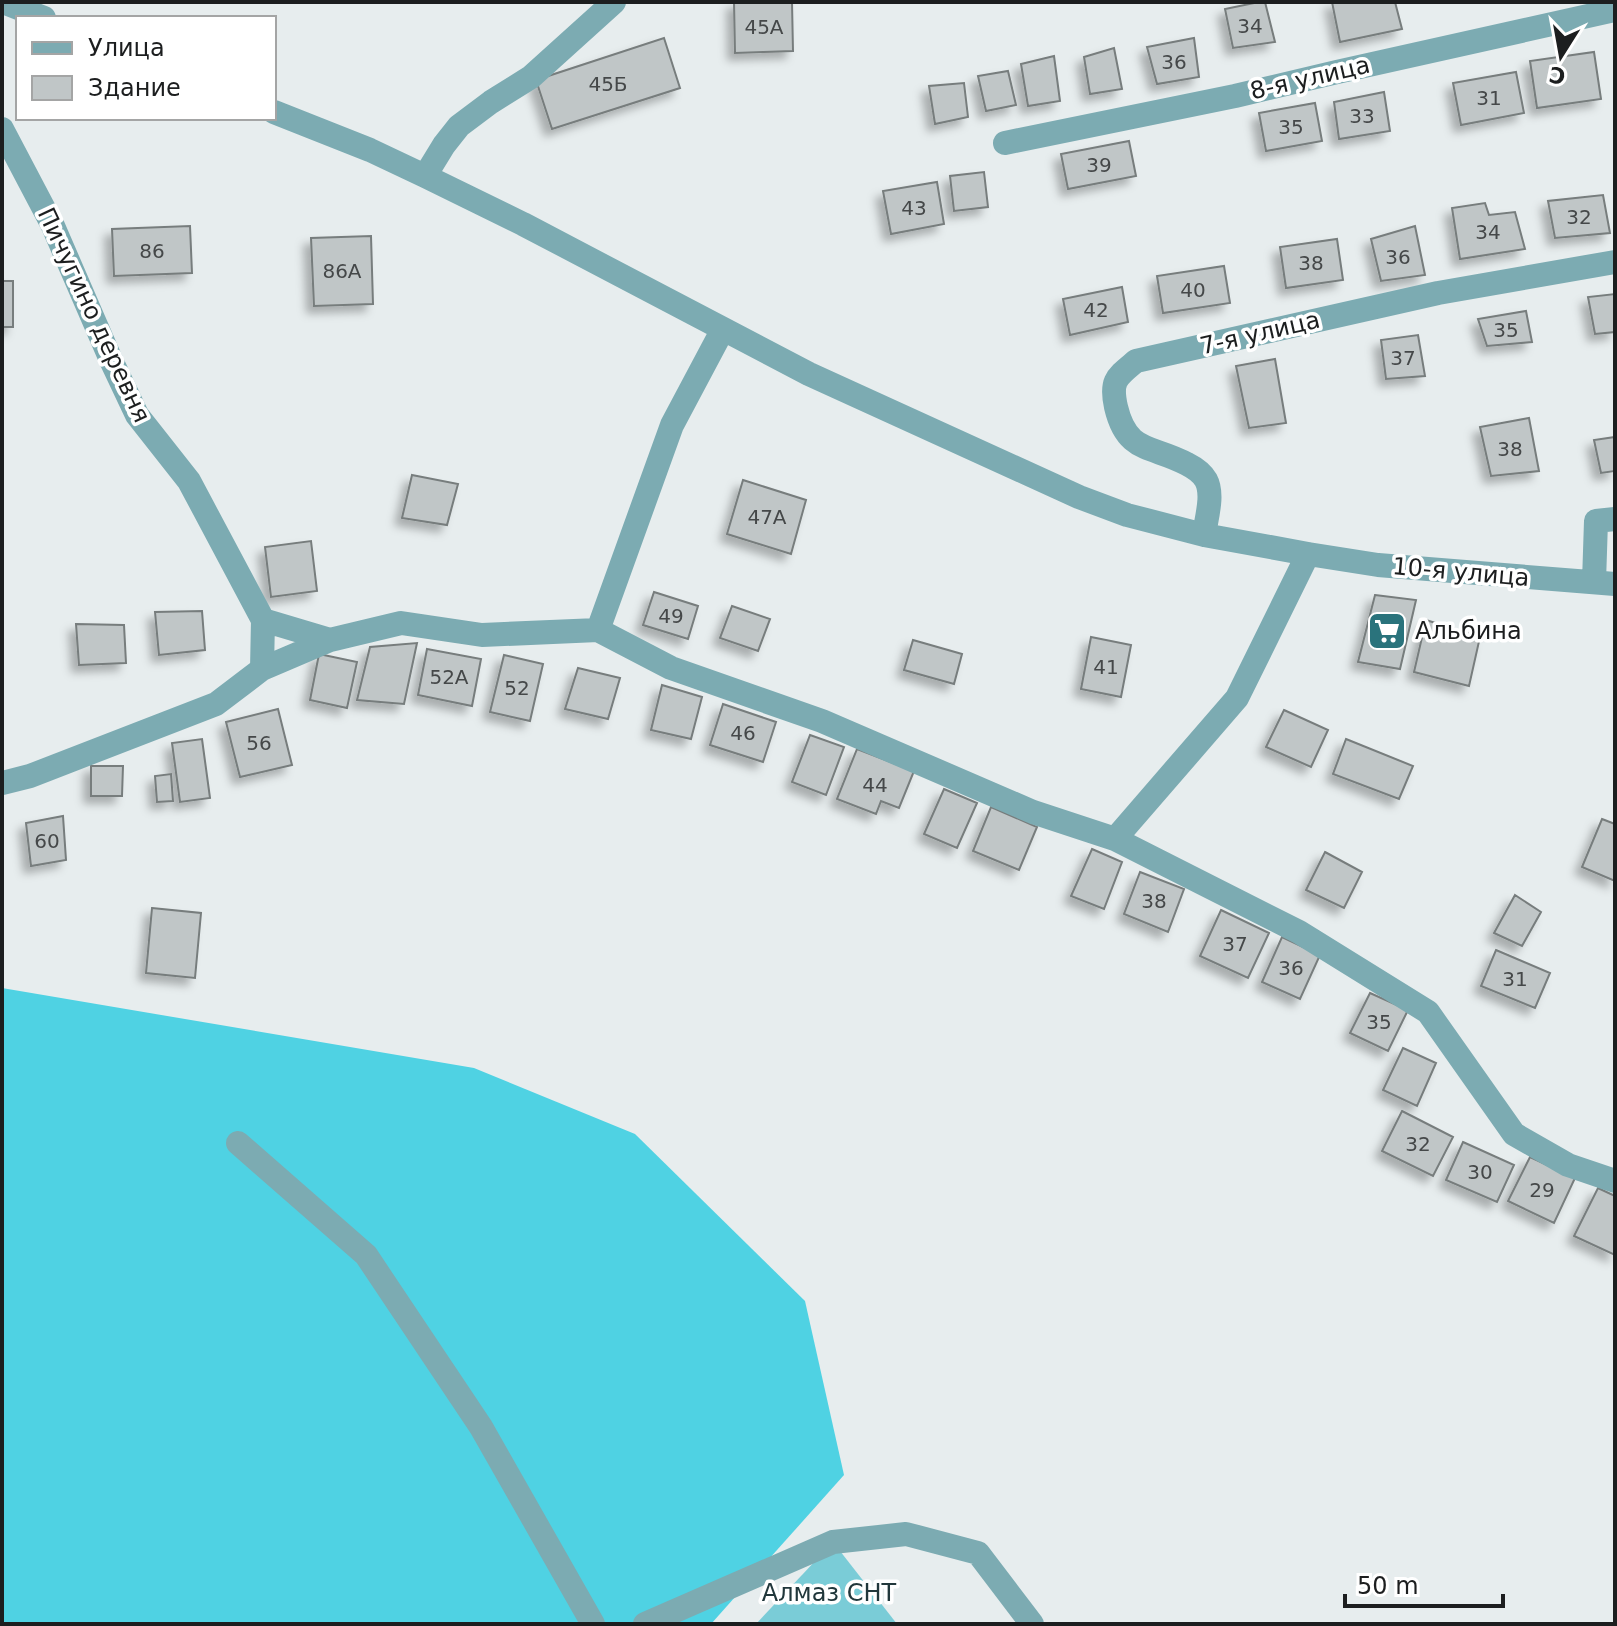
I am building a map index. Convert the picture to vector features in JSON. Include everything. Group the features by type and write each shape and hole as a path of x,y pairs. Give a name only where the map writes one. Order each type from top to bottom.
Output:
{"street":[{"path":"3,2 39,16"},
{"path":"425,176 459,126 531,77 614,2"},
{"name":"8-я улица","path":"1005,143 1235,96 1615,10"},
{"name":"10-я улица","path":"276,113 370,150 523,224 809,374 1079,497 1127,515 1204,535 1308,554 1412,568 1604,583"},
{"name":"Пичугино деревня","path":"2,129 53,226 137,415 189,481 263,620 262,669"},
{"name":"7-я улица","path":"1204,535 1210,491 1205,479 1182,461 1138,445 1120,422 1113,394 1117,377 1136,361 1438,293 1615,262"},
{"path":"598,630 672,425 723,329"},
{"path":"1604,583 1596,521 1615,519"},
{"path":"1115,839 1237,698 1308,554"},
{"path":"263,620 330,640"},
{"path":"2,783 30,776 216,704 262,669 330,640 401,623 482,635 598,630 671,668 822,721 1033,812 1115,839 1299,932 1428,1012 1514,1134 1568,1165 1615,1181"},
{"path":"238,1143 366,1255 481,1427 593,1624"},
{"path":"645,1624 833,1542 906,1534 978,1553 1032,1624"}],"green space":[{"name":"Алмаз СНТ","path":"833,1542 897,1624 756,1624"}],"shaded area":[{"path":"2,988 474,1068 635,1134 805,1301 844,1475 711,1624 2,1624"}],"building":[{"path":"734,2 792,2 793,51 735,53"},
{"path":"1265,2 1275,42 1233,48 1225,9"},
{"path":"1332,2 1395,2 1402,29 1340,42"},
{"path":"664,38 680,88 552,129 536,80"},
{"path":"1194,38 1199,77 1157,84 1147,47"},
{"path":"1114,48 1122,89 1090,94 1084,57"},
{"path":"1594,52 1601,99 1537,108 1530,61"},
{"path":"1054,56 1060,101 1028,106 1021,64"},
{"path":"1008,71 1016,105 986,111 978,76"},
{"path":"1516,72 1524,113 1461,125 1453,83"},
{"path":"964,83 968,117 935,124 929,86"},
{"path":"1384,92 1390,131 1339,139 1334,102"},
{"path":"1315,103 1322,141 1266,151 1259,113"},
{"path":"1129,141 1136,176 1068,189 1061,154"},
{"path":"984,172 988,207 954,211 950,176"},
{"path":"937,182 944,224 891,234 883,191"},
{"path":"1603,195 1610,233 1555,238 1548,201"},
{"path":"1485,203 1489,215 1515,212 1525,249 1460,259 1452,208"},
{"path":"190,226 192,273 114,276 112,229"},
{"path":"1415,226 1425,275 1381,281 1371,239"},
{"path":"371,236 373,304 314,306 311,238"},
{"path":"1337,239 1343,280 1286,288 1280,247"},
{"path":"1224,266 1230,303 1163,313 1157,276"},
{"path":"2,281 13,281 13,327 2,327"},
{"path":"1122,287 1128,322 1070,335 1063,299"},
{"path":"1615,294 1615,332 1595,334 1588,297"},
{"path":"1526,311 1532,342 1487,346 1478,319"},
{"path":"1418,335 1425,376 1386,379 1381,340"},
{"path":"1275,359 1286,423 1249,428 1236,366"},
{"path":"1529,418 1539,471 1491,476 1480,427"},
{"path":"1615,437 1615,471 1601,473 1594,440"},
{"path":"412,475 458,484 447,525 402,518"},
{"path":"743,480 806,500 791,554 727,534"},
{"path":"311,541 317,591 271,597 265,547"},
{"path":"654,592 698,606 688,639 643,625"},
{"name":"Альбина","path":"1375,595 1416,600 1400,669 1358,662"},
{"path":"732,606 770,619 758,651 720,638"},
{"path":"202,611 205,650 159,655 155,612"},
{"path":"1426,620 1480,637 1469,686 1414,672"},
{"path":"76,624 124,625 126,663 79,665"},
{"path":"1091,637 1131,645 1121,697 1081,689"},
{"path":"913,640 962,654 954,684 904,670"},
{"path":"417,643 404,704 357,700 370,647"},
{"path":"427,649 481,659 472,706 418,695"},
{"path":"319,654 357,662 347,708 310,700"},
{"path":"504,655 543,664 530,721 490,712"},
{"path":"578,668 620,678 608,719 565,709"},
{"path":"662,685 702,697 691,739 651,730"},
{"path":"723,704 776,722 763,762 710,745"},
{"path":"278,709 292,765 240,777 226,722"},
{"path":"1284,710 1328,730 1311,767 1266,747"},
{"path":"810,735 844,747 826,795 792,782"},
{"path":"202,739 210,798 180,802 172,743"},
{"path":"1346,739 1413,766 1399,799 1333,774"},
{"path":"857,749 914,771 899,808 881,801 876,814 837,799"},
{"path":"91,766 123,766 122,796 91,796"},
{"path":"171,774 173,801 157,802 155,776"},
{"path":"944,789 977,803 957,848 924,834"},
{"path":"991,807 1037,827 1019,870 973,851"},
{"path":"63,816 66,860 31,866 26,823"},
{"path":"1602,819 1615,824 1615,881 1582,867"},
{"path":"1092,849 1122,862 1104,909 1071,896"},
{"path":"1325,852 1362,872 1344,908 1306,890"},
{"path":"1140,872 1184,889 1168,932 1124,914"},
{"path":"1515,895 1541,912 1522,946 1494,933"},
{"path":"152,908 201,913 195,978 146,973"},
{"path":"1221,910 1269,933 1248,978 1200,956"},
{"path":"1282,937 1320,955 1300,999 1262,982"},
{"path":"1496,950 1550,973 1535,1008 1481,986"},
{"path":"1370,993 1408,1010 1388,1051 1350,1033"},
{"path":"1403,1048 1436,1063 1417,1106 1383,1090"},
{"path":"1402,1111 1453,1137 1433,1176 1382,1151"},
{"path":"1463,1142 1514,1165 1497,1202 1446,1180"},
{"path":"1530,1157 1575,1178 1554,1223 1508,1201"},
{"path":"1598,1188 1615,1196 1615,1255 1574,1236"}],"place":[{"name":"Альбина","path":"1387,631"}]}
